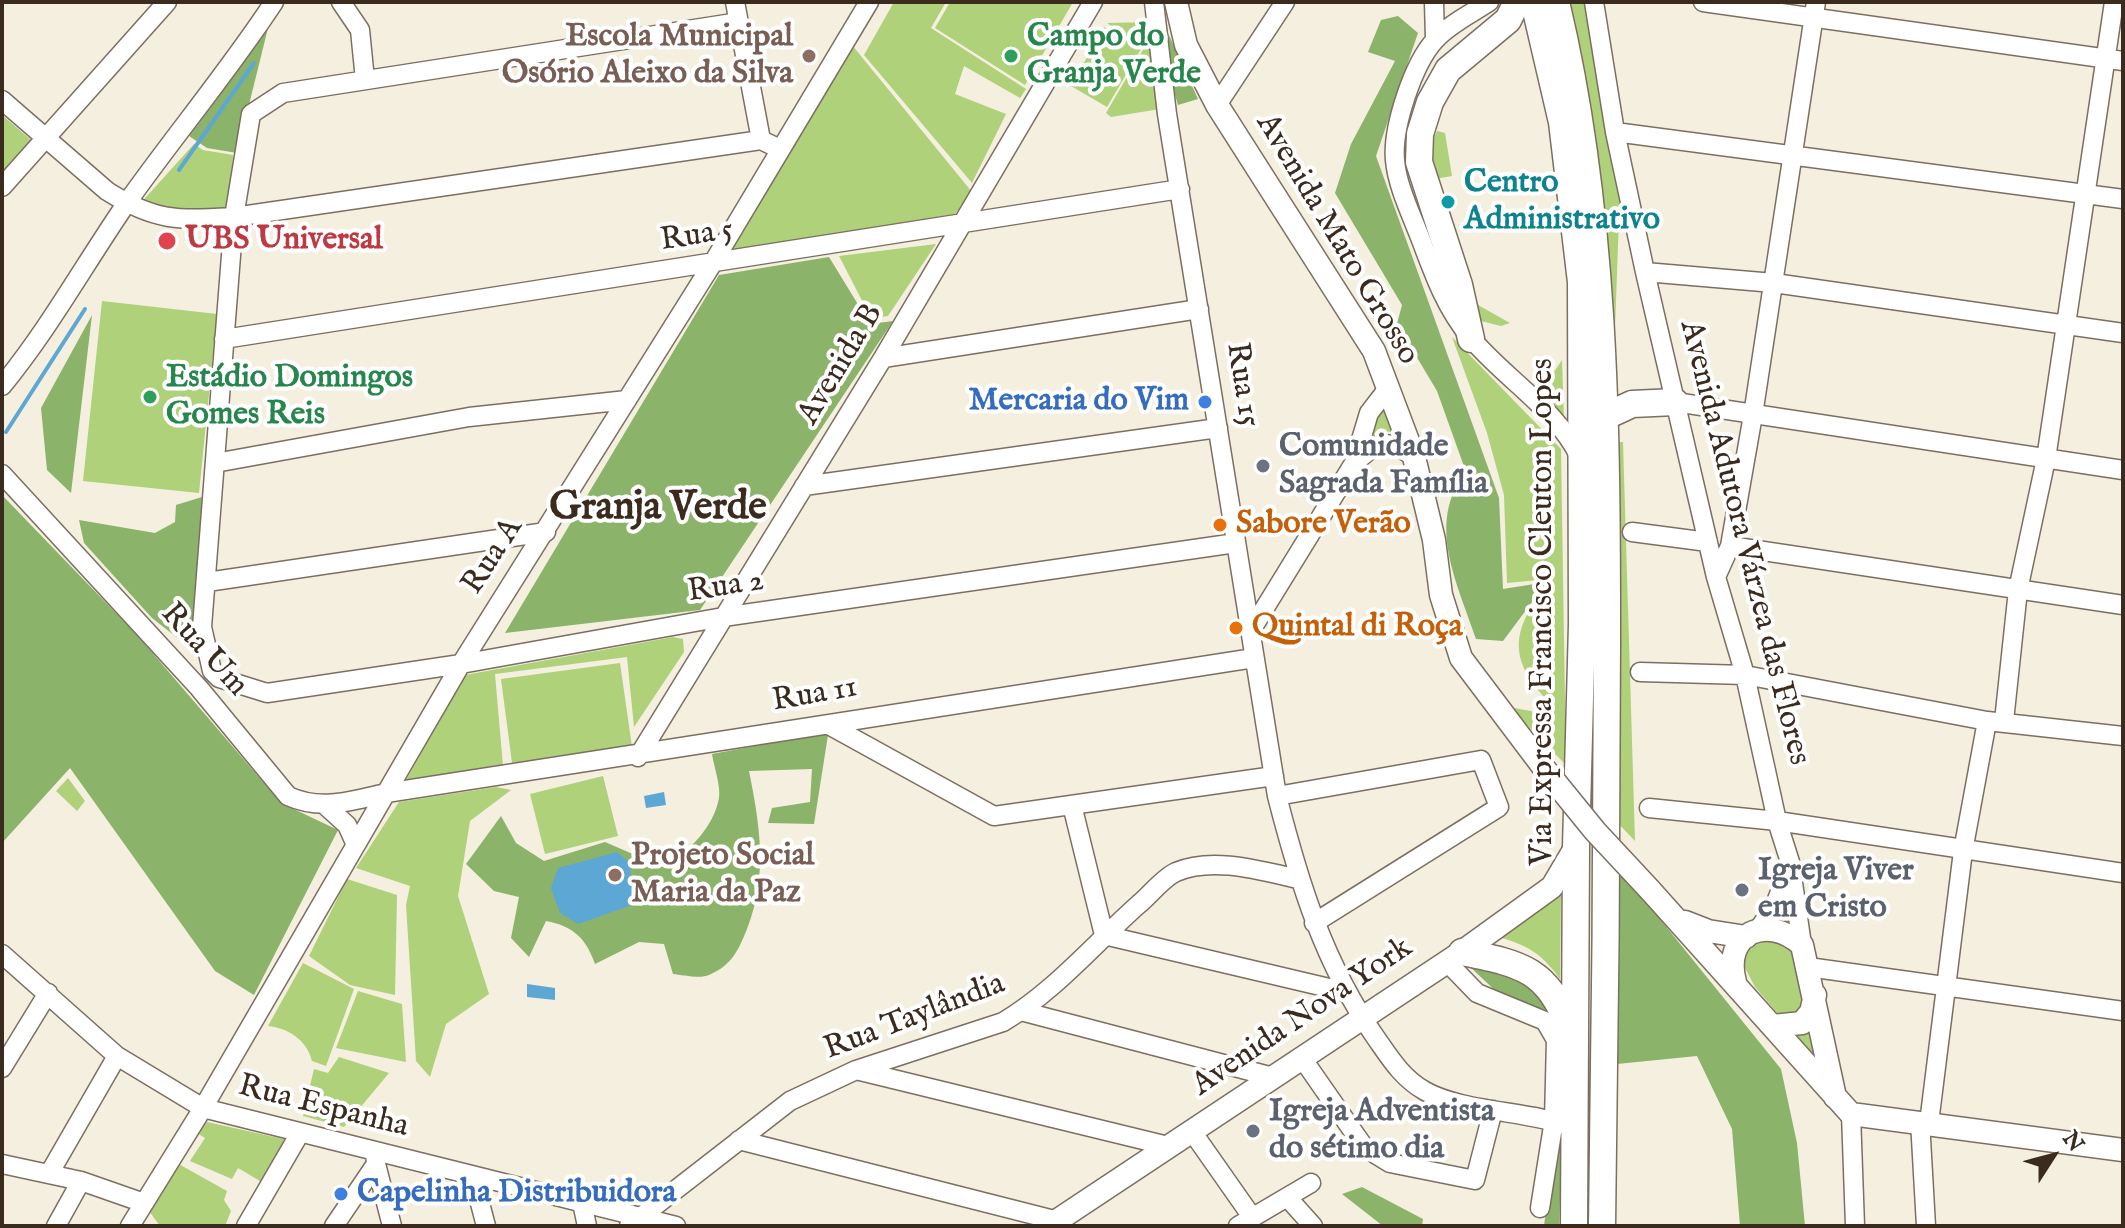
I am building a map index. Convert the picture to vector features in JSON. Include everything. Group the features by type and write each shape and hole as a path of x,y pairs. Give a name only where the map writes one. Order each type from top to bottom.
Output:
{"highway":[{"path":"1471,339 1459,285 1419,162 1420,134 1430,102 1448,70 1508,20 1517,2"},
{"name":"Via Expressa Francisco Cleuton Lopes","path":"1534,2 1562,122 1581,282 1582,624 1575,1041 1564,1123 1574,1226"},
{"name":"Via Expressa Francisco Cleuton Lopes","path":"1556,2 1581,119 1593,203 1604,417 1607,857 1602,1226"},
{"path":"1604,417 1632,404 1675,402"},
{"path":"1454,957 1512,961 1540,976 1560,1001 1575,1041"}],"main road":[{"name":"Avenida Mato Grosso","path":"1176,2 1186,45 1217,105 1374,351 1414,457 1434,540 1442,597 1461,658 1595,831 1735,982"},
{"name":"Avenida Nova York","path":"1053,1224 1454,957 1552,887 1576,847"},
{"path":"1680,921 1708,931 1783,930 1802,945"},
{"path":"1753,932 1737,950 1732,970 1735,982 1843,1106 1925,1122 2123,1150"},
{"name":"Avenida Adutora Várzea das Flores","path":"1802,945 1843,1106"},
{"path":"1773,1026 1802,1023 1811,1012 1815,995"}],"street":[{"path":"2,187 167,2"},
{"path":"2,386 36,344 127,204 237,59 274,2"},
{"path":"341,2 360,30 365,80"},
{"path":"735,2 761,140"},
{"name":"Rua A","path":"130,1226 203,1108 461,664 711,266 869,2"},
{"name":"Avenida B","path":"638,757 883,358 958,226 1093,2"},
{"name":"Rua 15","path":"1154,2 1180,189 1277,796 1298,879 1314,923 1346,992 1399,1072 1426,1092 1493,1110 1564,1123"},
{"path":"1217,105 1285,2"},
{"path":"1434,2 1435,40"},
{"path":"1489,2 1435,40 1410,87 1395,142 1395,162 1447,304 1471,339 1566,434 1580,458"},
{"name":"Avenida Adutora Várzea das Flores","path":"1594,2 1615,132 1645,272 1716,577 1745,675 1777,821 1790,862 1802,945"},
{"path":"1703,2 1815,9 2114,60"},
{"path":"1926,1226 1925,1122 1963,851 1996,721 2018,590 2046,459 2083,193 2114,60 2114,2"},
{"path":"1716,577 1730,546 1753,415 1815,9"},
{"path":"199,688 220,676 202,627 234,217 251,114 283,93 739,22"},
{"path":"2,100 45,139 127,204 150,215 234,217 761,140 780,149"},
{"path":"1615,132 2123,199"},
{"name":"Rua 5","path":"224,339 711,266 1180,189"},
{"path":"1645,272 1774,283 2123,333"},
{"path":"883,358 1199,309"},
{"path":"1250,632 1354,463 1369,413 1389,387"},
{"path":"215,463 469,417 627,400"},
{"path":"1675,402 2123,470"},
{"path":"804,486 1218,428"},
{"path":"1354,463 1376,444 1395,444 1414,457"},
{"name":"Rua Um","path":"2,474 199,688 288,796 306,805 326,806 386,793"},
{"path":"207,582 546,532"},
{"path":"1632,532 1708,542"},
{"name":"Rua 2","path":"220,676 267,693 461,664 723,617 1236,543"},
{"path":"1730,546 2123,605"},
{"name":"Rua 11","path":"386,793 638,757 1254,658"},
{"path":"1640,672 1745,675 1996,721 2123,736"},
{"path":"829,725 994,816 1274,776"},
{"path":"1277,796 1481,760 1499,807 1314,923"},
{"path":"1072,805 1104,935 1346,992"},
{"path":"326,806 347,825 356,845"},
{"path":"1649,808 1777,821 2123,873"},
{"path":"1753,932 1784,887 1790,862"},
{"name":"Rua Taylândia","path":"634,1221 790,1101 856,1070 1003,1022 1021,1011 1046,993 1104,935 1174,873 1194,868 1250,868 1298,879"},
{"name":"Rua Espanha","path":"2,954 117,1056 203,1108 300,1133 376,1158 582,1203 634,1221 676,1226"},
{"path":"1454,957 1477,993 1545,1021 1556,1040 1564,1123 1540,1208"},
{"path":"1808,967 2123,1011"},
{"path":"2,1068 48,993"},
{"path":"1021,1011 1273,1077"},
{"path":"49,1174 117,1056"},
{"path":"1302,1058 1364,1147 1390,1163 1475,1180 1493,1110"},
{"path":"856,1070 1168,1146"},
{"name":"Avenida Adutora Várzea das Flores","path":"1843,1106 1855,1226"},
{"path":"1191,1130 1245,1221 1311,1183"},
{"path":"246,1226 300,1133"},
{"path":"739,1140 1053,1224"},
{"path":"334,1226 376,1158"},
{"path":"376,1158 392,1226"},
{"path":"2,1164 81,1181 144,1203"},
{"path":"473,1177 486,1226"},
{"path":"56,1226 81,1181"},
{"path":"1287,1197 1313,1226"},
{"path":"582,1203 587,1226"}],"green space":[{"path":"894,2 946,2 931,28 1026,89 1020,98 964,66 955,94 1006,114 972,183 864,55"},
{"name":"Campo do Granja Verde","path":"950,2 1073,2 1025,85 935,28"},
{"path":"1157,2 1163,2 1168,33 1198,99 1178,105 1167,67"},
{"path":"1562,2 1589,2 1623,201 1619,218 1614,356"},
{"path":"1398,16 1418,33 1376,156 1499,498 1503,589 1547,582 1503,641 1476,639 1454,575 1446,533 1448,512 1454,492 1466,472 1437,391 1397,324 1402,305 1335,193 1351,144 1395,61 1368,52 1381,20"},
{"path":"1153,22 1160,109 1111,117 1106,113 1144,48 1107,23"},
{"path":"1104,27 1141,49 1107,107 1071,86"},
{"path":"268,28 237,153 207,148 189,136"},
{"path":"852,45 972,192 955,214 729,251"},
{"path":"2,115 31,140 2,174"},
{"path":"1437,131 1445,133 1452,176 1434,179 1427,152"},
{"path":"194,144 203,150 233,155 231,213 138,206"},
{"path":"936,244 888,316 871,318 839,256"},
{"path":"829,257 870,324 893,321 700,610 505,633 719,275"},
{"name":"Estádio Domingos Gomes Reis","path":"102,301 217,314 199,493 83,481"},
{"path":"1473,305 1510,323 1501,326 1481,321"},
{"path":"92,315 71,493 47,470 41,408"},
{"path":"1452,337 1561,449 1566,765 1509,707 1548,711 1545,699 1524,669 1519,642 1532,605 1549,579 1507,583 1504,495 1487,433"},
{"path":"1562,360 1564,419 1530,387 1546,384"},
{"path":"1390,402 1403,434 1383,431 1364,445 1374,417"},
{"path":"1612,442 1623,442 1635,841 1612,817"},
{"path":"207,444 212,444 193,650 152,618 84,543 79,520 155,533 175,522 176,505 202,497"},
{"path":"2,495 138,636 281,803 338,830 254,995 215,971 70,768 2,843"},
{"path":"673,637 683,639 684,652 634,727 627,657 495,674 503,766 406,780 465,675"},
{"path":"620,663 632,747 512,763 501,679"},
{"path":"824,733 828,735 814,824 768,823 772,808 810,802 812,769 749,771 759,831 758,889 754,909 737,951 729,962 709,975 673,974 664,944 639,942 595,964 583,940 564,926 546,921 529,957 511,938 519,897 494,891 466,864 501,816 516,843 544,861 605,842 665,868 699,838 716,809 719,788 712,754"},
{"path":"603,776 618,836 545,854 530,794"},
{"path":"68,778 85,801 77,811 56,791"},
{"path":"496,787 511,790 470,821 458,896 489,994 446,1024 430,1077 416,1061 406,905 410,886 356,868 399,802"},
{"path":"1618,867 1781,1069 1797,1143 1805,1226 1740,1226 1732,1129 1697,1056 1617,1064"},
{"path":"347,879 397,895 395,995 350,985 309,956"},
{"path":"1792,886 1830,1075 1755,987 1744,966 1748,948"},
{"path":"1561,893 1560,979 1534,952 1498,937 1523,915"},
{"path":"303,963 354,989 326,1066 312,1061 306,1047 296,1036 268,1026"},
{"path":"1467,964 1505,964 1541,987 1561,1042 1547,1010 1503,998"},
{"path":"358,991 402,1004 406,1062 336,1048"},
{"path":"339,1057 389,1073 344,1127 303,1116 314,1069 328,1073"},
{"path":"207,1122 288,1140 265,1184 238,1168 232,1179 190,1161 205,1138 197,1133"},
{"path":"1555,1139 1562,1144 1559,1226 1544,1226"},
{"path":"175,1162 227,1191 224,1200 231,1211 225,1226 160,1226 149,1211"},
{"path":"1362,1187 1423,1219 1422,1226 1383,1226 1342,1194"}],"water":[{"path":"664,792 666,805 646,808 644,796"},
{"path":"617,852 629,862 633,888 652,888 652,898 578,924 560,913 551,888 558,868"},
{"path":"527,984 555,988 555,1000 527,997"}],"waterway":[{"path":"179,170 254,63"},
{"path":"6,432 85,309"}],"place":[{"name":"Escola Municipal Osório Aleixo da Silva","path":"809,56"},
{"name":"Campo do Granja Verde","path":"1011,56"},
{"name":"Centro Administrativo","path":"1448,202"},
{"name":"UBS Universal","path":"167,241"},
{"name":"Estádio Domingos Gomes Reis","path":"150,397"},
{"name":"Mercaria do Vim","path":"1205,402"},
{"name":"Comunidade Sagrada Família","path":"1263,466"},
{"name":"Sabore Verão","path":"1220,525"},
{"name":"Quintal di Roça","path":"1236,628"},
{"name":"Projeto Social Maria da Paz","path":"615,875"},
{"name":"Igreja Viver em Cristo","path":"1742,890"},
{"name":"Igreja Adventista do sétimo dia","path":"1253,1131"},
{"name":"Capelinha Distribuidora","path":"341,1194"}],"district":[{"name":"Granja Verde","path":"658,510"}]}
